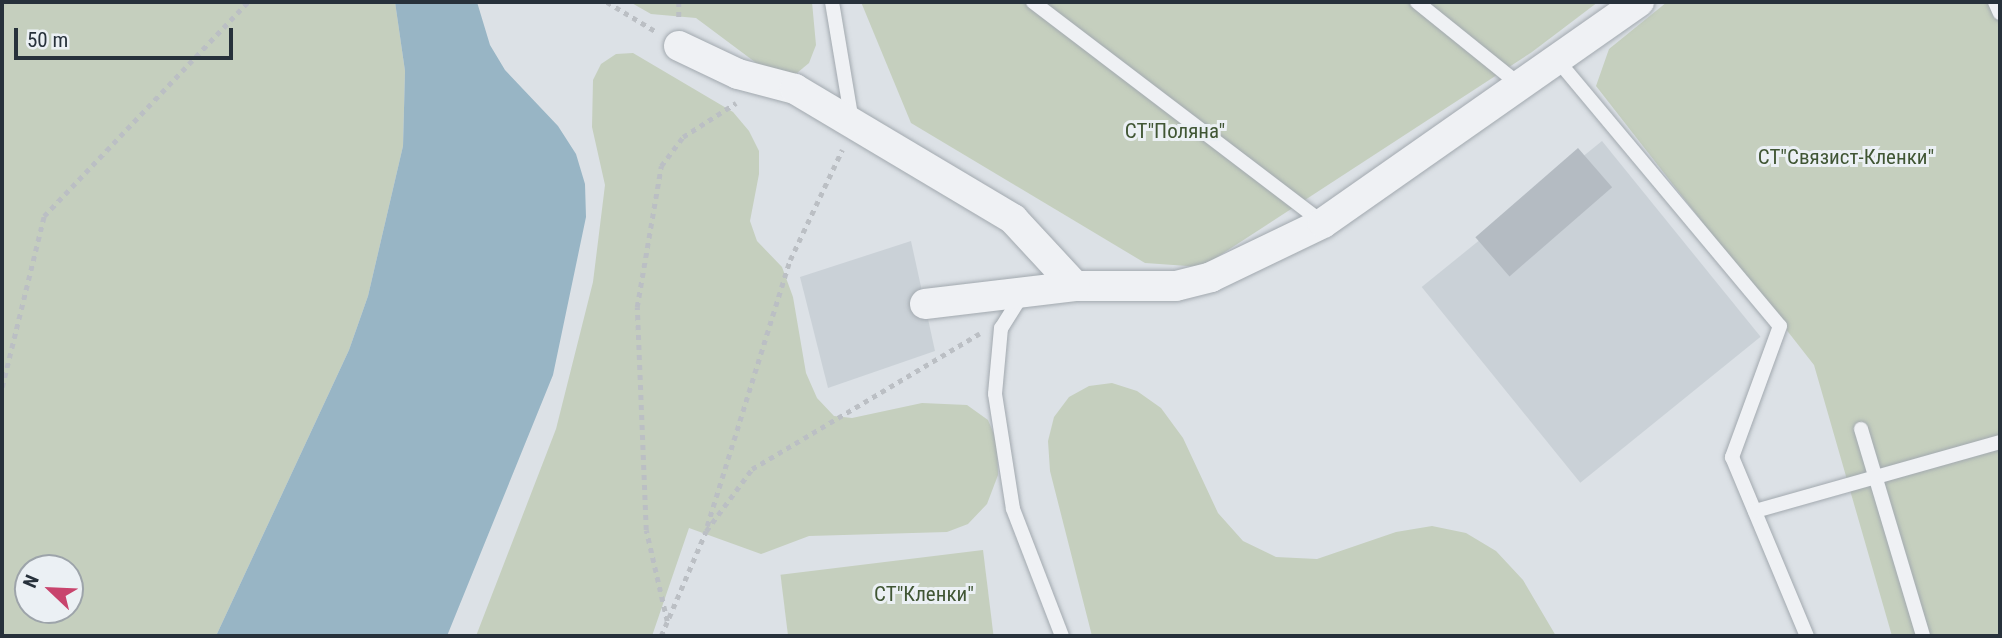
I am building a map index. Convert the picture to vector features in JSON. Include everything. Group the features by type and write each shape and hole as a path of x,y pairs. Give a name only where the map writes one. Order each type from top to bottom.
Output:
{"street":[{"path":"925,304 1027,288 1192,284 1323,223 1520,85 1559,62 1639,2"},
{"path":"680,46 738,74 779,83 1013,219 1075,286"}],"lane":[{"path":"832,2 853,126"},
{"path":"1033,2 1323,223"},
{"path":"1417,2 1520,85"},
{"path":"1995,2 2000,13"},
{"path":"1559,62 1780,326 1732,457 1807,636"},
{"path":"1027,288 1004,318 995,394 1013,509 1062,636"},
{"path":"1861,429 1923,636"},
{"path":"1755,511 2000,442"}],"path":[{"path":"2,387 44,216 248,2"},
{"path":"607,2 680,46"},
{"path":"667,621 646,530 638,394 638,307 661,166 683,137 709,118 779,83"},
{"path":"661,636 706,531 790,260 853,126"},
{"path":"706,531 752,469 1004,318"}],"shaded area":[{"path":"1602,141 1761,337 1580,483 1422,287"},
{"path":"911,241 935,351 828,388 800,277"}],"green space":[{"path":"2,2 395,2 405,71 403,146 368,296 349,350 216,636 2,636"},
{"path":"630,2 812,2 816,45 809,63 797,73 783,76 767,71 696,18 651,14"},
{"name":"СТ\"Поляна\"","path":"861,2 1598,2 1532,52 1202,267 1145,263 911,123"},
{"name":"СТ\"Связист-Кленки\"","path":"1667,2 2000,2 2000,636 1892,636 1814,365 1596,86 1609,49"},
{"path":"633,53 733,112 749,131 759,151 759,174 750,221 757,241 782,267 793,297 806,373 817,398 834,416 852,418 922,403 967,405 988,420 997,441 998,475 987,504 968,524 947,532 809,536 761,554 689,528 652,636 476,636 556,429 593,282 605,185 592,127 593,80 601,64 616,54"},
{"path":"1112,383 1137,391 1161,408 1183,438 1218,513 1243,541 1276,557 1317,559 1396,532 1432,526 1466,533 1496,551 1523,580 1556,636 1092,636 1050,471 1048,441 1054,417 1069,397 1089,386"},
{"name":"СТ\"Кленки\"","path":"983,550 994,636 788,636 781,575"}],"water":[{"path":"395,2 477,2 490,45 505,70 558,126 576,154 585,184 586,217 553,375 447,636 216,636 349,350 368,296 403,146 405,71"}],"building":[{"path":"1578,148 1612,187 1509,276 1475,237"}]}
